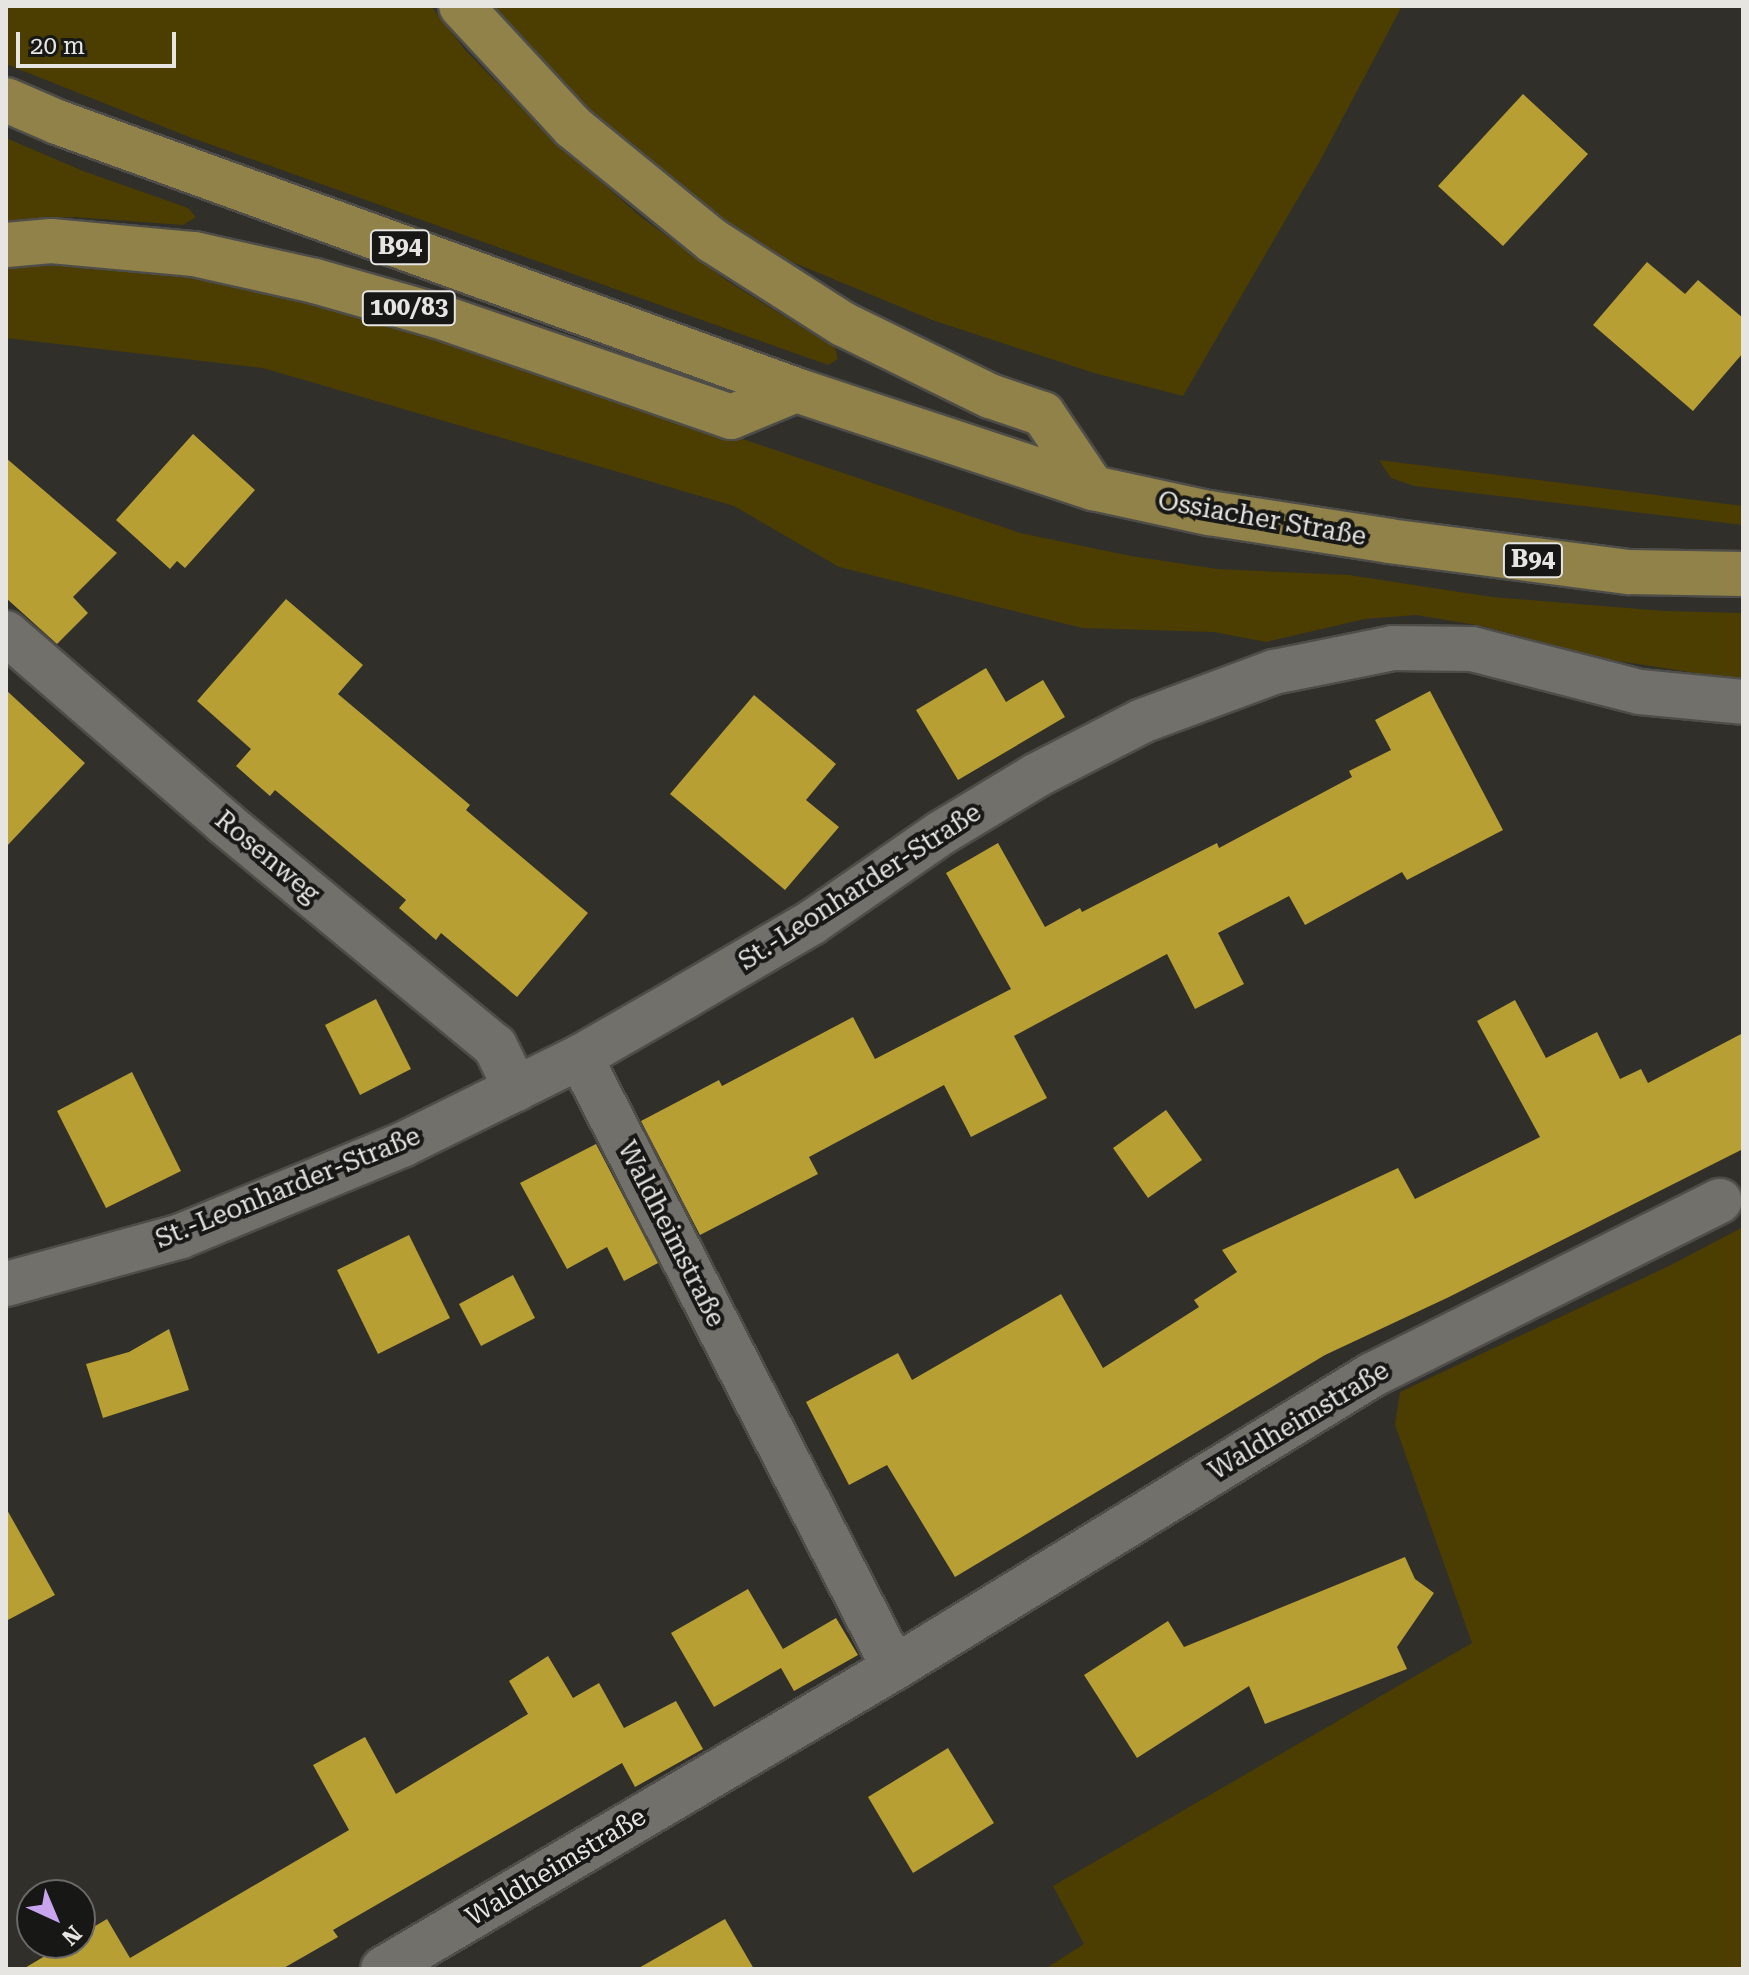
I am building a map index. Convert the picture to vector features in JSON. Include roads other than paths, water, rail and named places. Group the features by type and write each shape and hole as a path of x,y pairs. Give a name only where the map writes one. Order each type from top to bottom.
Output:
{"main road":[{"path":"461,6 573,127 713,241 843,324 990,396 1043,414 1093,488"},
{"name":"B94","path":"6,100 57,122 796,390"},
{"name":"100/83","path":"6,245 51,241 194,254 315,281 438,316 731,417 796,390"},
{"name":"Ossiacher Straße","path":"796,390 1093,488 1209,513 1404,543 1629,572 1743,574"}],"street":[{"name":"Rosenweg","path":"6,633 225,823 495,1046 516,1089"},
{"name":"St.-Leonharder-Straße","path":"6,1284 181,1236 402,1145 580,1057 811,923 941,833 1037,775 1142,721 1274,672 1393,648 1472,649 1640,692 1743,702"},
{"name":"Waldheimstraße","path":"580,1057 894,1668"},
{"name":"Waldheimstraße","path":"383,1969 894,1668 1372,1375 1720,1201"}]}
